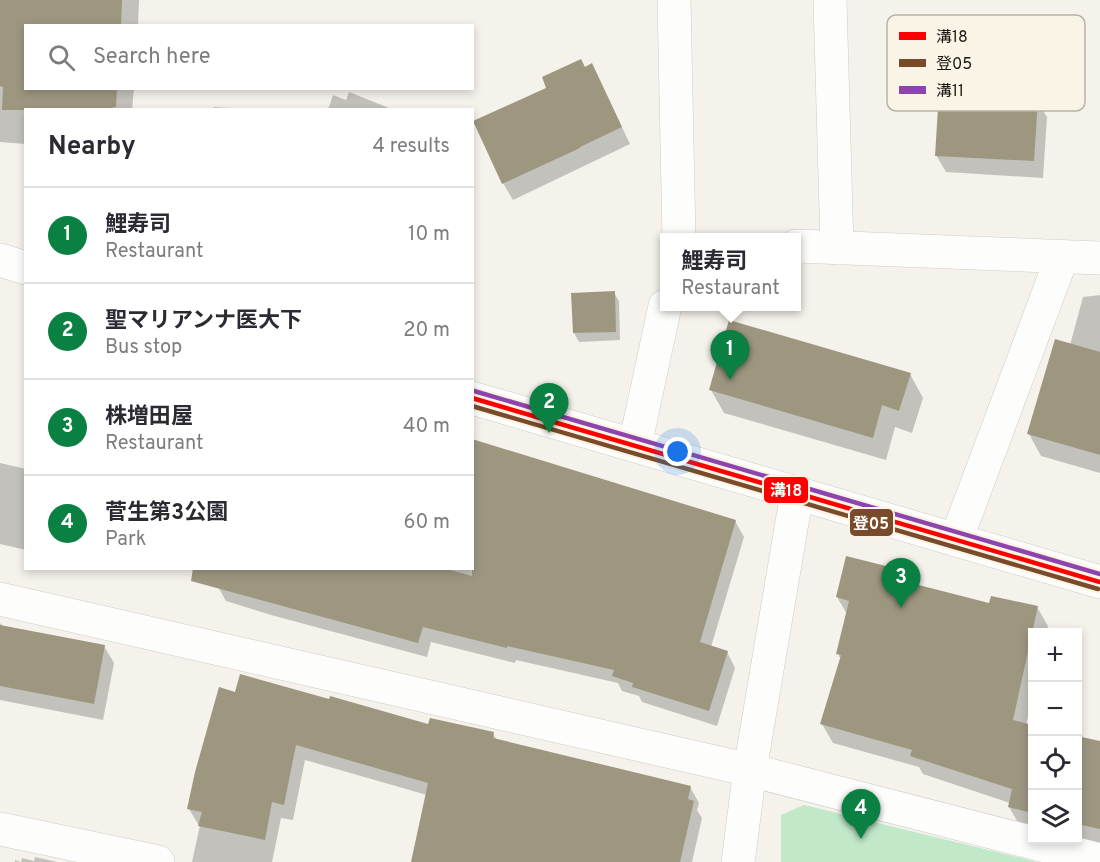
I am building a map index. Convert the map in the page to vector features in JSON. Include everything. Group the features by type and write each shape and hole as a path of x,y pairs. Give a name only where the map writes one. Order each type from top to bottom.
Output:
{"street":[{"path":"674,0 679,233"},
{"path":"830,0 837,248"},
{"path":"801,246 1100,258"},
{"path":"957,540 1062,257"},
{"path":"0,260 24,267"},
{"path":"635,445 664,311"},
{"path":"474,399 1100,582"},
{"path":"738,862 750,770 797,494"},
{"path":"0,599 750,770 1100,860"},
{"path":"0,829 158,862"}],"green space":[{"path":"804,805 1037,862 781,862 781,815"}],"building":[{"path":"0,0 122,0 121,24 24,24 24,90 117,90 116,107 2,110 3,87 0,86"},
{"path":"581,59 585,67 592,63 622,127 502,184 474,121 546,88 542,77"},
{"path":"938,111 1037,111 1034,161 935,156"},
{"path":"615,291 616,332 573,333 571,293"},
{"path":"729,320 911,373 899,411 882,405 873,438 709,390"},
{"path":"1055,339 1100,352 1100,455 1027,434"},
{"path":"474,440 736,520 700,642 728,651 709,711 632,687 633,683 612,676 614,670 507,646 507,648 423,627 418,643 191,581 193,570 450,570 472,576 472,570 474,570"},
{"path":"846,556 902,570 899,580 989,603 991,596 1038,606 1033,628 1028,628 1028,652 1013,720 1028,724 1028,812 1008,807 1012,789 910,756 912,750 820,724 841,655 836,654 849,601 836,597"},
{"path":"0,625 105,645 94,704 0,686"},
{"path":"240,674 329,699 330,696 428,724 430,718 494,732 493,738 691,786 688,799 694,801 680,862 411,862 428,783 296,745 284,805 272,802 265,840 198,826 202,812 187,809 195,772 219,687 235,692"},
{"path":"1082,737 1100,741 1100,829 1082,825"}],"transit line":[{"name":"溝11","path":"474,391 1100,574"},
{"name":"溝18","path":"474,399 1100,582"},
{"name":"登05","path":"474,407 1098,589"}],"place":[{"name":"鯉寿司","path":"730,380"},
{"name":"聖マリアンナ医大下","path":"549,433"},
{"name":"株増田屋","path":"901,608"},
{"name":"菅生第3公園","path":"861,839"}]}
